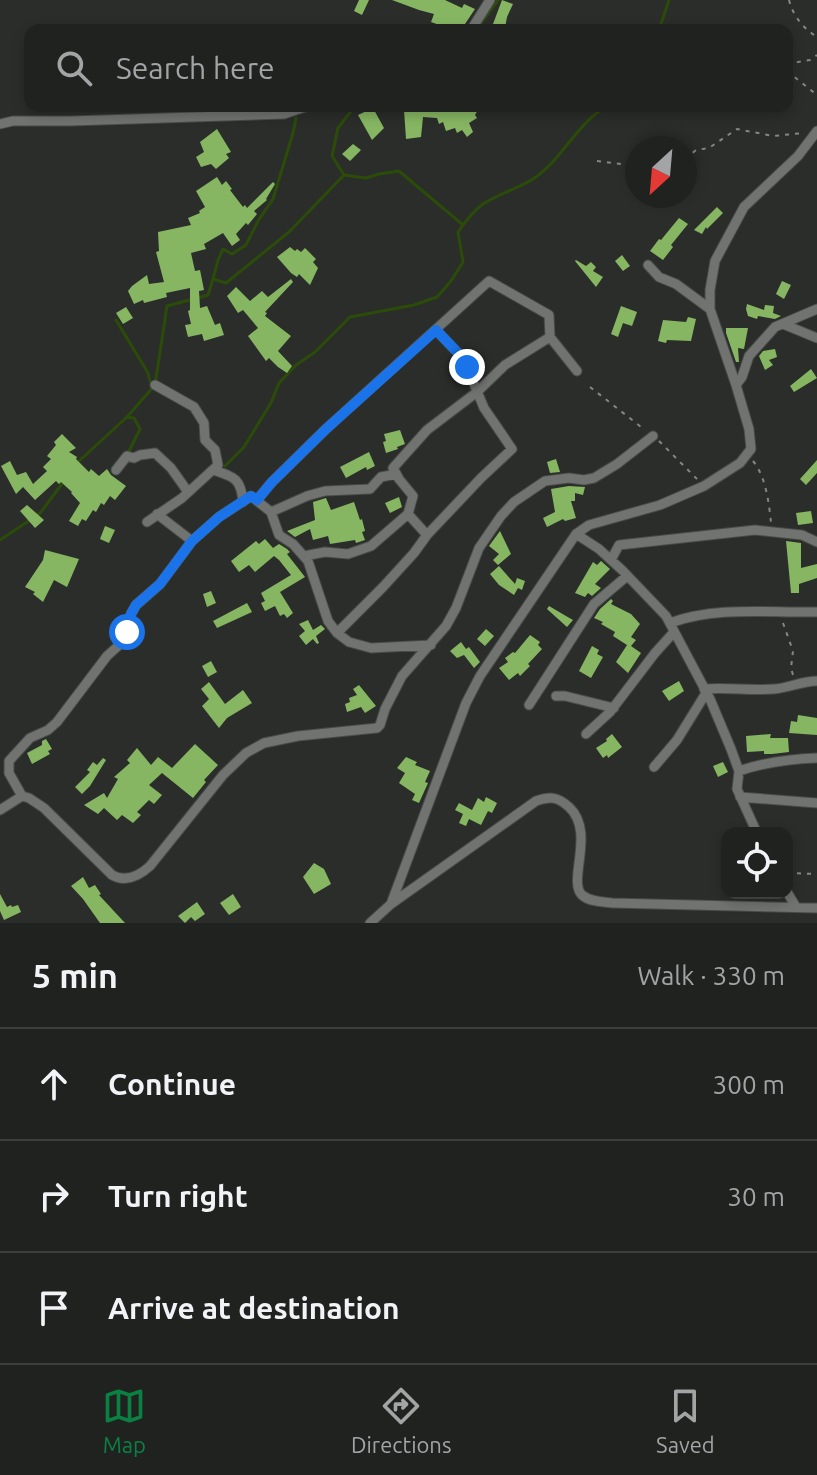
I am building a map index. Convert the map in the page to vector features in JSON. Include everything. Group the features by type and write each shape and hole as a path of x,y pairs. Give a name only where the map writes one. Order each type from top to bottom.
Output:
{"street":[{"path":"475,24 490,0"},
{"path":"0,124 13,121 290,112"},
{"path":"391,904 466,703 480,676 576,534 589,525 660,505 704,486 740,463 751,449 749,429 710,309 715,261 744,207 798,156 812,132"},
{"path":"648,265 659,277 676,284 710,309"},
{"path":"257,500 326,429 489,281 549,315 550,337 577,371"},
{"path":"736,385 749,356 775,327 817,309"},
{"path":"783,324 817,338"},
{"path":"337,633 481,478 512,449 477,392 467,367 436,330"},
{"path":"304,556 325,552 348,554 371,546 408,514 413,496 393,468 427,430 477,392 505,365 550,337"},
{"path":"147,522 188,492 219,461 215,450 205,440 204,423 194,407 155,385"},
{"path":"431,645 371,648 349,642 337,633 328,621 308,561 293,544 279,535 271,512 251,496 219,517 192,541 160,584 136,605 127,632 117,647 57,722 30,738 9,761 9,773 22,796 44,808 112,875 118,878 137,877 150,866 223,775 246,753 264,743 298,736 377,728 402,676 431,645 446,626 479,548 514,502 545,481 594,478 653,436"},
{"path":"116,470 127,456 134,458 155,453 171,468 188,492"},
{"path":"213,470 236,478 242,488 243,502"},
{"path":"271,512 325,491 370,489 381,477 396,474"},
{"path":"157,514 192,541"},
{"path":"408,514 427,535"},
{"path":"611,560 619,545 755,530 802,535 817,542"},
{"path":"576,534 611,560 666,616 731,749 739,771 737,789 754,827"},
{"path":"529,705 594,604 627,576"},
{"path":"586,734 614,708 672,628 689,616 817,612"},
{"path":"654,767 677,740 705,691 722,687 777,689 817,681"},
{"path":"556,696 614,708"},
{"path":"739,771 787,759 817,758"},
{"path":"0,810 22,796"},
{"path":"370,923 391,904 536,801 550,796 561,800 575,812 583,838 577,887 583,896 596,902 817,908"},
{"path":"740,797 817,803"},
{"path":"791,899 796,907"}],"path":[{"path":"789,0 801,24 817,37"},
{"path":"793,63 810,60 817,55"},
{"path":"793,76 817,95"},
{"path":"697,150 709,148 737,129 773,136 812,132"},
{"path":"597,161 625,164"},
{"path":"747,455 759,468 769,501 773,532"},
{"path":"779,613 793,651 791,668 794,684"},
{"path":"793,873 817,874"}],"building":[{"path":"359,0 369,0 362,15 354,11"},
{"path":"392,0 445,0 462,8 464,4 475,9 465,24 436,24 431,22 434,14"},
{"path":"502,0 513,4 506,24 493,24"},
{"path":"375,112 384,128 372,140 358,115"},
{"path":"404,112 477,112 477,118 469,123 473,132 467,137 462,130 457,133 455,128 446,131 443,122 439,124 437,118 423,117 421,137 406,139"},
{"path":"217,129 231,152 226,154 229,158 216,169 211,164 201,167 196,157 204,152 200,142"},
{"path":"353,144 361,150 350,161 342,154"},
{"path":"217,177 222,185 226,181 243,207 245,205 247,208 273,182 275,184 267,200 254,211 257,214 236,234 240,240 232,246 223,233 204,244 206,249 191,253 195,271 200,270 204,290 199,291 200,308 207,306 215,325 220,323 224,335 204,341 202,334 188,337 185,325 191,324 188,311 190,288 134,304 128,291 147,275 149,284 164,282 156,252 159,251 158,232 191,225 188,218 205,207 196,191"},
{"path":"717,207 723,213 702,234 694,230"},
{"path":"679,218 688,224 663,260 650,251"},
{"path":"290,247 301,252 305,248 316,259 313,262 318,268 310,285 299,274 297,277 291,273 277,257"},
{"path":"622,255 630,266 623,271 615,261"},
{"path":"575,261 586,266 591,262 596,267 593,271 603,277 596,287"},
{"path":"291,279 293,282 265,312 265,316 291,336 278,351 292,366 287,373 269,358 266,361 248,336 258,328 243,310 238,313 227,296 236,287 250,301 262,291 268,297"},
{"path":"782,281 791,285 784,299 776,294"},
{"path":"747,304 764,310 765,305 774,306 773,313 781,316 775,319 758,316 757,319 748,316"},
{"path":"621,306 637,312 632,326 623,323 618,337 611,334"},
{"path":"126,307 133,318 123,324 116,313"},
{"path":"688,317 696,319 691,341 658,341 663,320 686,322"},
{"path":"726,328 748,328 744,349 738,348 739,362 736,362"},
{"path":"775,349 777,357 769,360 773,365 765,370 759,356 763,351"},
{"path":"811,369 817,378 794,392 790,386"},
{"path":"400,430 405,444 386,453 384,434"},
{"path":"62,434 76,448 69,452 89,472 91,469 99,476 107,469 126,486 115,500 110,496 104,505 101,503 96,512 93,510 86,521 82,519 78,526 69,521 80,503 61,482 56,481 35,500 23,487 16,494 1,466 10,461 17,475 26,472 33,484 47,471 43,467 51,459 47,456"},
{"path":"369,452 375,466 367,470 366,467 346,478 340,467"},
{"path":"556,459 560,472 550,473 547,462"},
{"path":"817,460 817,473 806,485 800,479"},
{"path":"585,487 583,495 575,493 575,501 571,501 576,518 563,519 547,527 543,518 555,512 551,489"},
{"path":"399,497 402,507 390,513 385,503"},
{"path":"326,498 331,510 354,502 362,519 365,540 330,544 328,536 313,540 310,529 295,537 287,531 315,520 313,502"},
{"path":"27,505 44,520 35,528 20,511"},
{"path":"811,511 813,523 798,525 796,513"},
{"path":"105,526 115,530 109,543 100,539"},
{"path":"500,531 511,554 498,565 493,560 499,554 489,546"},
{"path":"265,539 273,548 279,544 287,549 290,552 287,554 305,577 280,592 293,613 287,618 284,614 280,616 275,606 265,611 261,603 265,601 261,593 291,575 279,560 274,556 255,572 249,565 239,572 231,561 256,541 259,544"},
{"path":"786,541 801,543 801,568 817,564 817,578 799,584 799,593 791,593"},
{"path":"45,550 79,559 67,587 54,580 43,602 33,594 35,592 25,587 43,560"},
{"path":"601,561 610,569 595,584 601,588 592,596 575,593 593,562 597,565"},
{"path":"499,566 515,584 517,578 525,581 522,590 518,588 514,595 499,585 490,574"},
{"path":"211,591 216,603 207,607 203,594"},
{"path":"611,599 611,604 631,614 640,624 631,637 636,640 631,646 641,653 628,673 616,662 627,645 613,636 615,632 601,624 603,622 594,618"},
{"path":"247,603 252,612 217,628 213,621"},
{"path":"549,606 573,620 567,627 547,609"},
{"path":"308,620 313,630 321,625 325,629 316,636 317,644 313,639 306,645 299,636 305,631 299,624"},
{"path":"486,629 494,636 485,646 477,639"},
{"path":"530,635 540,642 538,645 542,649 520,676 518,673 509,680 499,668 508,662 505,658 515,653"},
{"path":"461,642 480,662 474,668 464,655 457,658 450,651"},
{"path":"592,646 603,657 591,678 579,671"},
{"path":"211,661 217,672 208,677 202,666"},
{"path":"679,681 684,691 669,701 662,691"},
{"path":"209,682 225,704 243,690 252,703 227,718 219,728 202,706 209,699 201,689"},
{"path":"359,685 376,706 365,713 361,707 347,712 345,704 357,695 353,689"},
{"path":"798,715 817,718 817,735 789,733 791,721 797,722"},
{"path":"612,734 622,747 608,758 607,755 603,758 596,748"},
{"path":"771,734 770,738 788,738 789,752 747,752 746,736"},
{"path":"46,739 52,749 48,751 50,754 32,764 27,753 42,745"},
{"path":"195,744 218,765 193,798 162,773 149,785 162,795 154,804 149,800 137,812 141,815 133,823 122,815 117,820 104,808 98,814 84,805 104,793 107,798 118,779 114,777 130,763 127,760 137,748 151,765 158,757 172,768"},
{"path":"406,757 430,771 419,803 412,800 415,794 399,783 405,773 397,768"},
{"path":"103,758 106,760 82,794 75,787 90,772 87,770 93,762 97,765"},
{"path":"723,762 728,772 718,777 713,766"},
{"path":"486,797 497,803 492,813 488,811 481,825 469,819 466,826 459,823 463,814 455,810 459,803 472,810 478,798 484,802"},
{"path":"314,863 324,869 331,884 314,894 303,877"},
{"path":"83,877 89,888 95,885 99,895 125,923 100,923 71,886"},
{"path":"0,894 7,907 18,905 21,912 4,920 0,911"},
{"path":"233,894 241,907 229,915 220,903"},
{"path":"197,902 205,914 195,921 191,917 185,923 178,916"}],"waterway":[{"path":"480,24 498,0"},
{"path":"661,24 669,0"},
{"path":"78,462 127,417 155,385 167,306 208,295 213,279 226,283 289,232 344,175 332,156 338,128 350,112"},
{"path":"225,466 244,447 271,403 279,383 296,365 315,352 350,317 414,305 437,297 463,262 458,232 473,213 489,200 527,183 543,171 599,112"},
{"path":"213,279 223,249 232,254 246,245 273,199 296,118"},
{"path":"344,175 366,178 399,171 463,225"},
{"path":"116,320 155,385"},
{"path":"127,417 134,418 140,429 129,451"},
{"path":"36,516 64,481"},
{"path":"0,540 30,520"}],"route":[{"path":"127,632 136,605 160,584 192,541 219,517 251,496 257,500 326,429 436,330 467,367"}]}
